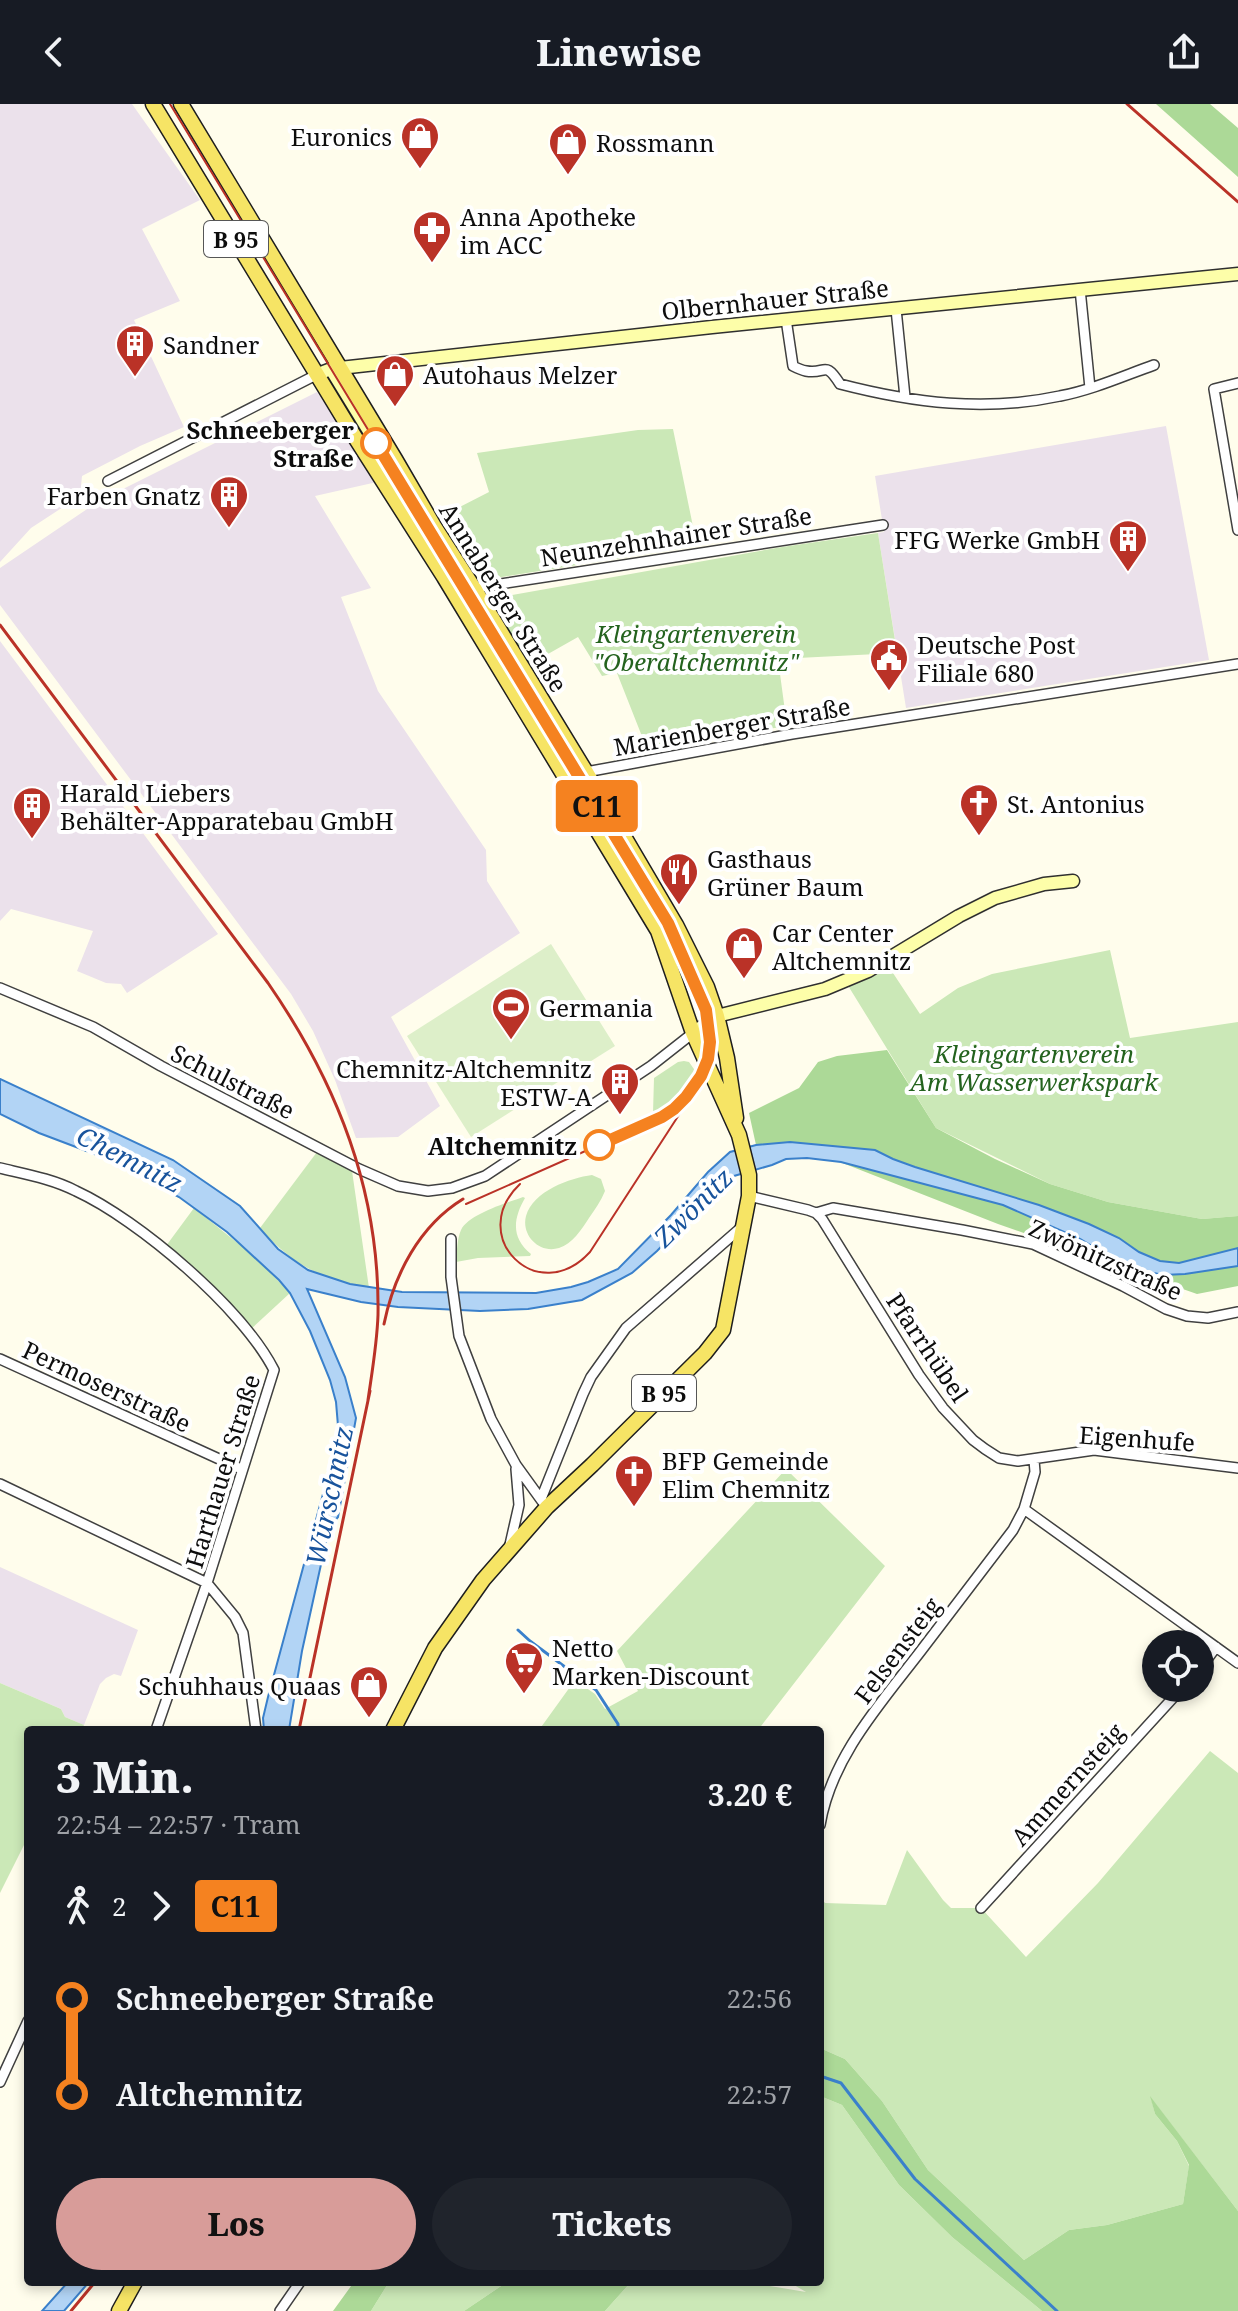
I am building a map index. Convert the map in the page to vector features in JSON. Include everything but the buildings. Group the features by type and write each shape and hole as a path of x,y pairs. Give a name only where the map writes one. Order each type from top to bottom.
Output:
{"main road":[{"name":"Annaberger Straße","path":"153,104 330,370 395,459 682,936 707,987 717,1016 749,1175 749,1196 723,1330 705,1353 592,1465 544,1503 483,1580 435,1648 395,1726"},
{"name":"Annaberger Straße","path":"181,104 330,370 366,456 444,577 658,931 693,1033 741,1141"},
{"path":"119,2311 133,2286"}],"street":[{"name":"Olbernhauer Straße","path":"330,370 786,319 1238,274"},
{"path":"1080,289 1090,388"},
{"path":"896,309 905,397"},
{"path":"786,319 793,366 807,372 827,369 833,372 840,384 870,392 958,405 1028,402 1061,396 1154,365"},
{"path":"108,481 330,370"},
{"path":"1238,383 1214,389 1238,530"},
{"name":"Neunzehnhainer Straße","path":"474,588 883,525"},
{"name":"Marienberger Straße","path":"568,783 586,772 792,734 1238,664"},
{"path":"693,1033 717,1016 825,989 868,971 995,898 1044,884 1073,881"},
{"name":"Schulstraße","path":"0,988 93,1027 161,1066 373,1176 428,1191 471,1183 498,1168 651,1066 693,1033"},
{"name":"Harthauer Straße","path":"0,1168 73,1189 108,1207 140,1230 197,1279 256,1340 274,1370 207,1583 235,1617 243,1633 255,1726"},
{"path":"749,1196 816,1213"},
{"name":"Zwönitzstraße","path":"816,1213 833,1208 1033,1244 1166,1309 1187,1316 1208,1318 1238,1312"},
{"name":"Pfarrhübel","path":"816,1213 943,1408 973,1440 999,1458 1034,1460"},
{"path":"544,1503 583,1394 591,1377 626,1328 743,1226"},
{"path":"451,1239 451,1277 459,1336 491,1419 516,1465 544,1503"},
{"name":"Permoserstraße","path":"0,1359 241,1469"},
{"name":"Eigenhufe","path":"1034,1460 1094,1450 1238,1468"},
{"path":"1034,1460 1032,1489 1024,1509 1238,1663"},
{"path":"509,1549 519,1505 516,1465"},
{"path":"0,1484 207,1583 157,1726"},
{"name":"Felsensteig","path":"824,1801 839,1764 882,1701 1013,1530 1024,1509"},
{"name":"Ammernsteig","path":"981,1908 1169,1702"},
{"path":"0,2082 24,2030"},
{"path":"280,2311 297,2286"}],"shaded area":[{"path":"0,104 132,104 200,200 142,229 180,301 134,320 184,427 82,476 80,496 31,528 0,562"},
{"path":"317,392 377,482 315,496 371,588 341,597 378,691 486,850 487,881 520,933 391,1017 440,1106 398,1137 356,1138 313,1031 291,994 0,605 0,568 99,501"},
{"path":"1166,426 1209,660 906,708 878,533 884,532 875,476"},
{"path":"0,641 218,934 127,993 121,984 106,983 77,971 93,931 11,909 0,921"},
{"path":"0,1567 138,1630 121,1676 114,1674 100,1684 84,1725 65,1717 61,1709 0,1683"}],"green space":[{"path":"1156,104 1210,104 1238,128 1238,177"},
{"name":"Kleingartenverein \"Oberaltchemnitz\"","path":"673,429 697,546 489,579 448,513 489,492 477,453 638,430"},
{"name":"Kleingartenverein \"Oberaltchemnitz\"","path":"878,533 897,653 778,659 787,726 647,749 617,673 602,676 578,637 525,667 489,599 782,547"},
{"name":"Germania","path":"551,944 615,1046 471,1137 407,1036"},
{"name":"Kleingartenverein Am Wasserwerkspark","path":"1110,950 1130,1038 1238,1022 1238,1216 1202,1219 1108,1202 1050,1184 936,1128 847,984 891,970 920,1014 958,988 992,974"},
{"path":"887,1050 936,1128 995,1159 1050,1184 1108,1202 1202,1219 1238,1216 1238,1286 1197,1294 998,1224 840,1162 807,1158 786,1159 772,1165 767,1144 756,1145 749,1113 799,1088 818,1062 837,1056"},
{"path":"684,1061 689,1062 695,1075 676,1098 653,1113 654,1078"},
{"path":"320,1148 351,1164 369,1288 336,1280 308,1268 284,1252 260,1228"},
{"path":"592,1175 601,1179 605,1191 583,1227 564,1246 552,1249 538,1246 529,1236 525,1223 536,1199 553,1187"},
{"path":"523,1197 516,1228 530,1256 456,1262 459,1237 465,1224 489,1210"},
{"path":"194,1208 255,1257 290,1293 249,1331 163,1250"},
{"path":"786,1469 885,1566 761,1726 542,1726 575,1680 595,1694 605,1709 638,1691 617,1651"},
{"path":"0,1683 61,1709 65,1717 84,1725 24,1726 24,1845 0,1893"},
{"path":"1210,1751 1238,1773 1238,2211 1151,2098 1155,2114 1177,2141 1189,2166 1183,2204 1107,2225 1069,2230 1024,2260 928,2170 882,2101 845,2059 824,2050 824,1902 886,1905 907,1850 951,1908 981,1908 1026,1957 1098,1883"},
{"path":"824,2050 845,2059 882,2101 928,2170 1024,2260 1069,2230 1107,2225 1183,2204 1189,2165 1177,2141 1155,2114 1150,2096 1238,2211 1238,2311 1042,2311 952,2237 899,2185 842,2105 824,2098"},
{"path":"824,2098 842,2105 899,2185 952,2237 1042,2311 605,2311 627,2286 770,2286 806,2292 796,2286 824,2286"},
{"path":"351,2286 387,2286 371,2311 333,2311"},
{"path":"387,2286 501,2286 464,2311 371,2311"},
{"path":"501,2286 627,2286 605,2311 464,2311"}],"water":[{"path":"0,1079 173,1160 240,1206 278,1249 308,1270 350,1284 402,1292 536,1293 588,1282 618,1269 730,1152 756,1145 790,1142 875,1150 915,1167 1039,1205 1089,1224 1160,1261 1179,1263 1238,1248 1238,1266 1163,1275 1140,1270 1003,1205 841,1162 807,1158 786,1159 734,1176 632,1273 582,1300 528,1309 480,1311 398,1307 307,1289 345,1377 356,1418 338,1517 329,1528 302,1651 290,1726 264,1726 268,1697 336,1446 336,1402 310,1331 290,1293 279,1280 227,1232 179,1197 105,1158 39,1133 0,1114"},
{"path":"64,2286 86,2286 64,2311 42,2311"}],"waterway":[{"path":"518,1630 596,1690 618,1726"},
{"path":"824,2077 841,2083 915,2179 1057,2311"}],"tram line":[{"path":"170,104 668,923 709,1022 708,1059 680,1104 662,1117 466,1204"},
{"name":"C11","path":"376,443 668,923 706,1010 710,1042 708,1059 701,1076 686,1097 662,1117 599,1145"},
{"path":"520,1184 505,1204 500,1225 504,1243 515,1259 530,1269 549,1273 570,1268 590,1252 686,1104"}],"railway":[{"path":"1127,104 1238,202"},
{"path":"0,625 268,983 293,1021 334,1099 362,1182 377,1269 378,1315 368,1400"},
{"path":"384,1324 394,1288 421,1237 447,1210 463,1199"},
{"path":"300,1726 370,1391"},
{"path":"71,2311 92,2286"}],"place":[{"name":"Euronics","path":"420,170"},
{"name":"Rossmann","path":"568,176"},
{"name":"Anna Apotheke im ACC","path":"432,264"},
{"name":"Sandner","path":"135,378"},
{"name":"Autohaus Melzer","path":"395,408"},
{"name":"Schneeberger Straße","path":"376,443"},
{"name":"Farben Gnatz","path":"229,529"},
{"name":"FFG Werke GmbH","path":"1128,573"},
{"name":"Deutsche Post Filiale 680","path":"889,692"},
{"name":"St. Antonius","path":"979,837"},
{"name":"Harald Liebers Behälter-Apparatebau GmbH","path":"32,840"},
{"name":"Gasthaus Grüner Baum","path":"679,906"},
{"name":"Car Center Altchemnitz","path":"744,980"},
{"name":"Germania","path":"511,1041"},
{"name":"Chemnitz-Altchemnitz ESTW-A","path":"620,1116"},
{"name":"Altchemnitz","path":"599,1145"},
{"name":"BFP Gemeinde Elim Chemnitz","path":"634,1508"},
{"name":"Netto Marken-Discount","path":"524,1695"},
{"name":"Schuhhaus Quaas","path":"369,1719"}],"water label":[{"name":"Chemnitz","path":"130,1159"},
{"name":"Zwönitz","path":"693,1207"},
{"name":"Würschnitz","path":"329,1496"}]}
